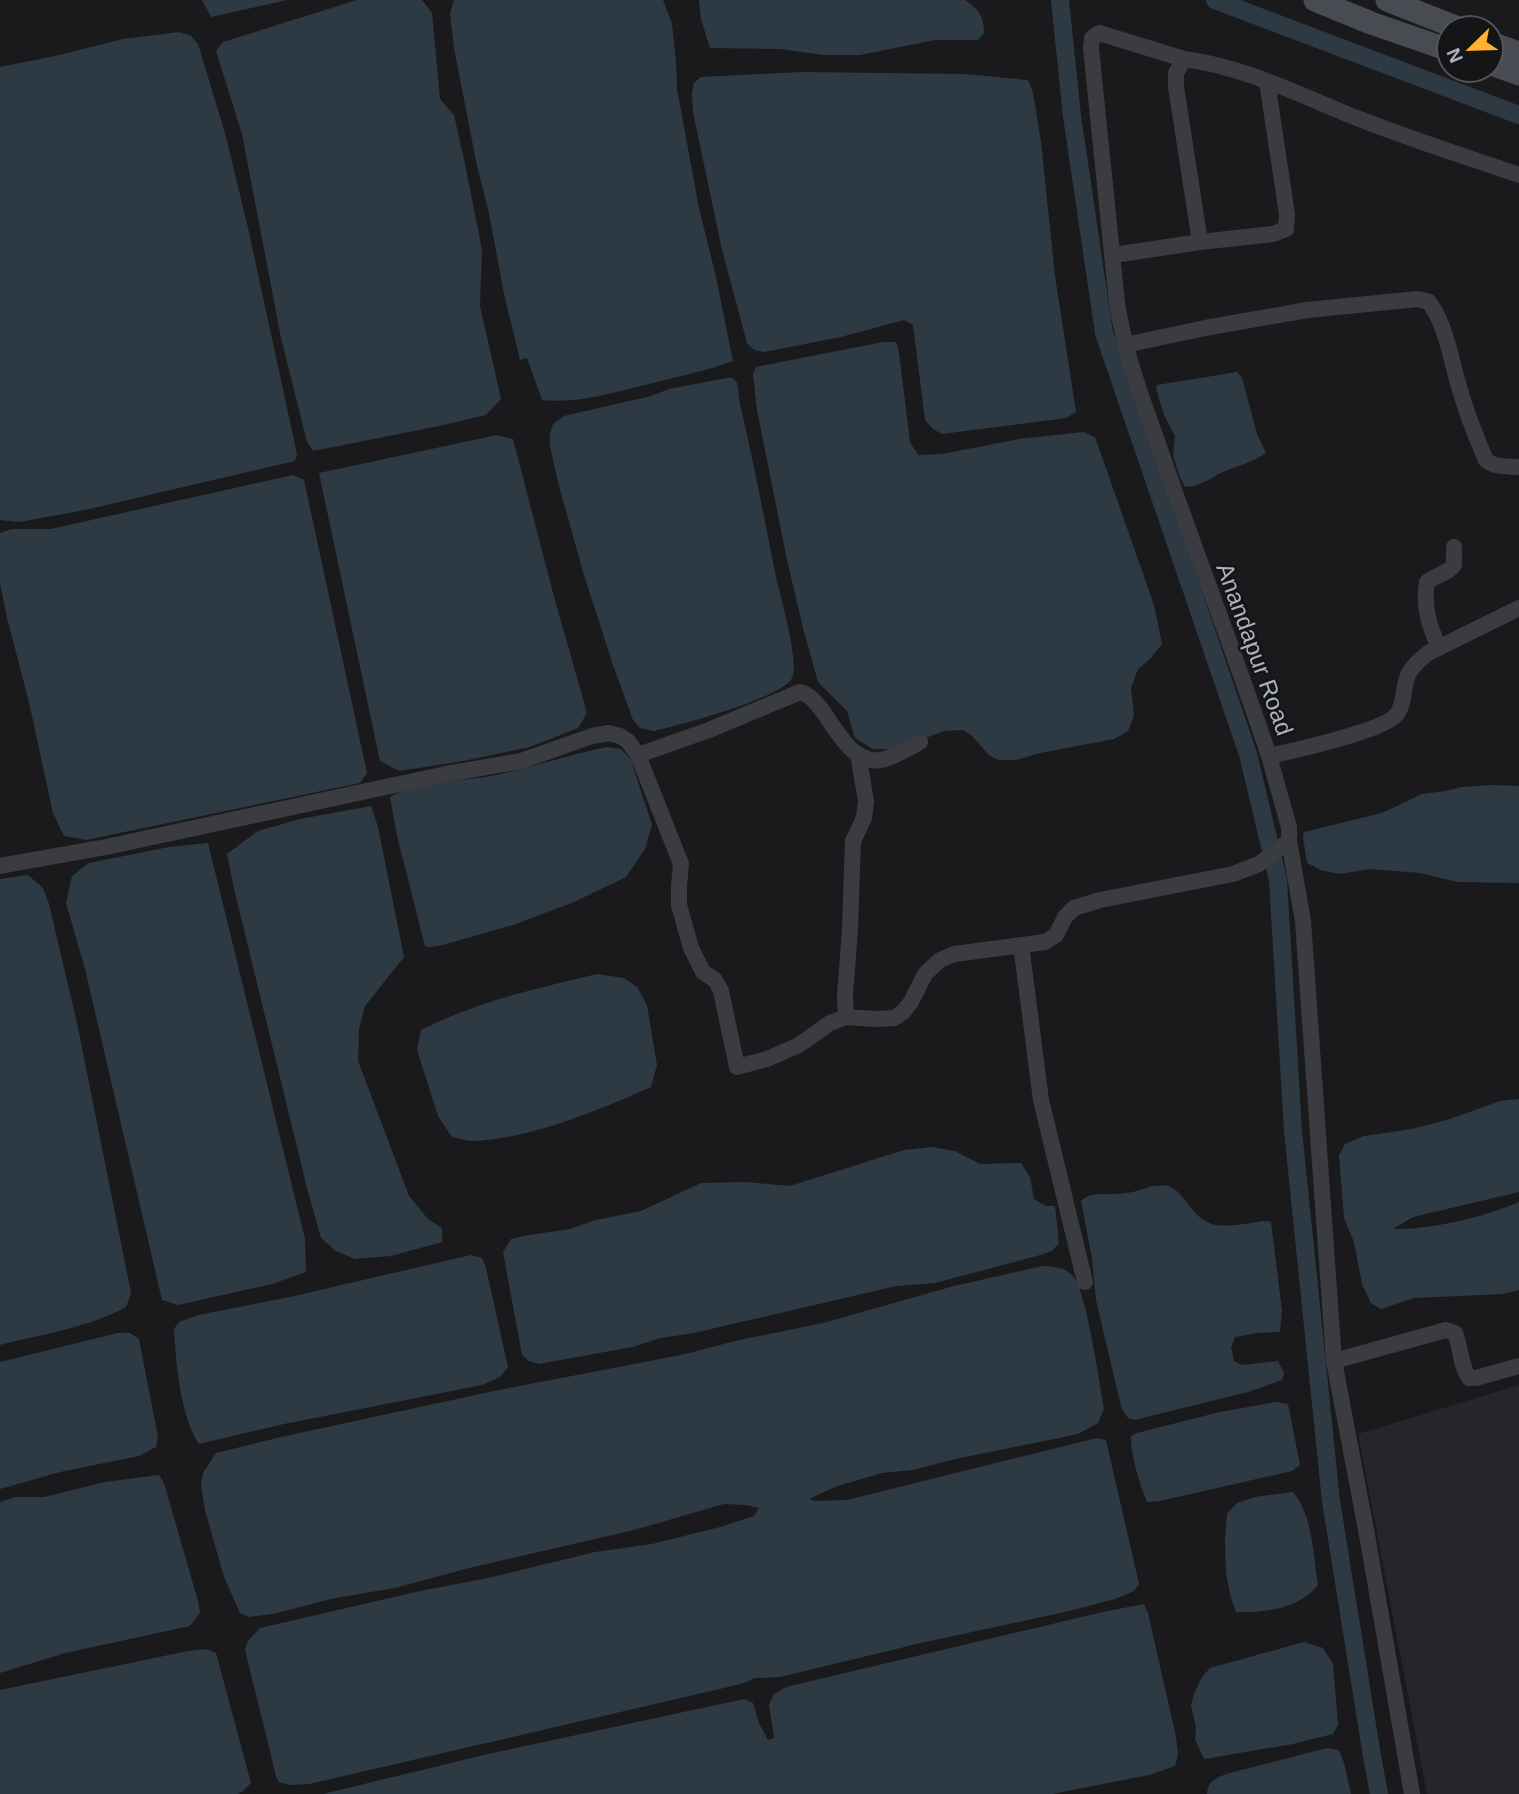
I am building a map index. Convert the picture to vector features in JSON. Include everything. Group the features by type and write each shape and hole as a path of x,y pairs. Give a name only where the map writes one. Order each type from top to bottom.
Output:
{"main road":[{"path":"1315,0 1435,45"},
{"path":"1387,0 1435,19"}],"street":[{"name":"Anandapur Road","path":"1519,175 1364,121 1248,75 1099,33 1092,38 1121,331 1269,756 1335,740 1395,718 1403,706 1408,675 1428,653 1519,608"},
{"path":"1184,59 1176,73 1176,88 1200,242"},
{"path":"1114,255 1273,234 1286,229 1287,214 1267,82"},
{"path":"1125,345 1307,310 1418,299 1429,302 1437,312 1466,411 1486,460 1491,464 1519,467"},
{"path":"1439,648 1427,620 1427,582 1448,572 1454,565 1454,547"},
{"path":"638,755 709,730 800,692 813,699 843,741 858,754 871,760 884,759 920,742"},
{"path":"0,866 106,848 446,774 522,761 592,736 609,733 620,736 628,741 638,755 681,864 679,905 691,948 702,972 715,980 721,991 737,1067 767,1059 799,1045 830,1023 846,1017 894,1018 911,1002 925,974 940,960 954,954 1045,942 1056,935 1065,917 1074,908 1100,900 1233,874 1259,864 1284,846"},
{"path":"846,1017 853,841 864,818 866,801 858,754"},
{"path":"1269,756 1289,827 1284,846 1303,921 1334,1362 1412,1794"},
{"path":"1021,946 1041,1100 1085,1282"},
{"path":"1334,1362 1446,1330 1455,1333 1459,1341 1464,1371 1469,1378 1519,1366"}],"shaded area":[{"path":"202,0 287,0 211,17"},
{"path":"357,0 422,0 432,13 440,99 454,115 482,250 480,306 501,399 486,415 313,451 307,442 281,338 242,134 216,51 223,42"},
{"path":"454,0 663,0 672,24 677,89 699,208 733,361 691,374 596,396 542,400 527,358 520,360 504,294 454,48 450,13"},
{"path":"699,0 965,0 980,14 984,33 978,40 935,40 860,55 823,55 780,49 710,48 701,19"},
{"path":"179,32 191,36 198,44 225,133 297,454 295,461 85,510 19,522 0,520 0,67 123,39"},
{"path":"801,72 964,74 1028,80 1033,92 1041,142 1055,276 1076,412 1066,418 942,434 925,420 913,325 904,320 841,337 764,352 754,350 747,343 722,250 693,112 692,93 694,83 701,77"},
{"path":"883,342 896,342 910,442 918,455 942,454 1019,439 1083,432 1095,437 1154,605 1162,644 1138,669 1131,688 1134,716 1128,731 1114,739 1016,760 998,760 989,755 963,730 944,731 890,749 873,749 855,738 847,711 818,682 787,560 757,410 753,374 756,367"},
{"path":"1237,372 1242,378 1257,434 1266,453 1200,484 1185,487 1173,455 1175,436 1164,415 1157,385"},
{"path":"733,378 737,383 791,643 794,670 792,678 784,686 750,702 654,731 640,728 633,720 614,668 583,572 558,482 550,434 553,424 564,416 651,396 669,389"},
{"path":"497,435 513,439 587,713 578,728 530,747 399,771 380,761 319,473"},
{"path":"293,475 304,480 367,773 360,783 86,840 64,836 53,813 29,702 7,618 0,583 0,533 12,529 51,529"},
{"path":"607,747 621,749 631,760 652,825 645,849 626,877 574,902 513,925 439,946 425,946 397,836 390,797 425,785 491,776"},
{"path":"1492,785 1519,786 1519,883 1458,882 1420,873 1371,869 1339,874 1307,863 1304,832 1382,813 1422,794"},
{"path":"371,806 378,827 404,957 365,1006 359,1029 358,1061 409,1196 428,1219 442,1228 442,1242 391,1256 355,1259 336,1251 321,1238 227,854 258,831 300,819"},
{"path":"208,843 305,1239 306,1272 272,1284 178,1305 162,1300 85,969 66,903 72,876 89,863 169,847"},
{"path":"28,875 43,888 49,904 77,1023 131,1293 126,1307 96,1320 0,1345 0,879"},
{"path":"597,974 624,978 637,987 647,1005 657,1065 651,1087 587,1114 518,1135 473,1141 452,1137 438,1116 417,1050 421,1030 485,1004"},
{"path":"1519,1099 1519,1192 1413,1217 1393,1229 1457,1222 1519,1202 1519,1290 1503,1294 1414,1298 1381,1309 1371,1303 1362,1284 1354,1242 1344,1218 1339,1155 1345,1144 1364,1136 1412,1129 1500,1101"},
{"path":"932,1147 955,1151 980,1164 1021,1163 1030,1177 1034,1199 1046,1206 1055,1206 1059,1243 1052,1251 1037,1256 935,1283 896,1286 694,1333 661,1338 632,1347 539,1364 522,1355 503,1252 511,1239 570,1229 596,1220 641,1211 701,1183 746,1182 790,1186 904,1150"},
{"path":"1152,1186 1169,1186 1180,1194 1203,1220 1215,1225 1271,1222 1282,1311 1280,1332 1235,1337 1231,1347 1234,1361 1242,1365 1278,1361 1284,1373 1282,1380 1248,1392 1134,1420 1128,1418 1122,1409 1116,1385 1096,1300 1092,1258 1081,1201 1092,1195 1128,1193"},
{"path":"471,1255 482,1258 486,1268 508,1367 500,1377 482,1385 284,1424 199,1444 187,1419 180,1388 174,1329 179,1322 198,1315 290,1297"},
{"path":"1043,1266 1055,1267 1073,1276 1083,1299 1104,1409 1098,1423 1078,1434 913,1470 881,1473 835,1487 809,1499 847,1500 1097,1438 1106,1440 1139,1584 1134,1591 1069,1611 780,1677 755,1678 741,1684 309,1784 289,1785 279,1782 245,1650 248,1641 260,1628 595,1552 652,1544 754,1516 759,1508 724,1504 634,1530 395,1588 248,1617 240,1613 224,1577 205,1510 201,1485 203,1473 216,1453 494,1391 686,1354 823,1323 954,1286"},
{"path":"118,1333 130,1333 139,1339 158,1437 156,1447 139,1456 60,1472 0,1489 0,1362"},
{"path":"1519,1385 1519,1794 1427,1794 1358,1434"},
{"path":"1276,1402 1288,1404 1300,1465 1292,1471 1147,1502 1136,1469 1131,1436 1220,1412"},
{"path":"159,1475 164,1483 198,1601 200,1613 190,1626 65,1653 0,1673 0,1502 16,1497 44,1497 105,1482"},
{"path":"1293,1492 1305,1512 1318,1585 1301,1599 1281,1608 1236,1612 1226,1574 1227,1514 1237,1503 1255,1497"},
{"path":"1144,1604 1178,1755 1175,1766 1149,1775 1052,1794 323,1794 488,1754 744,1699 753,1703 768,1740 774,1738 769,1705 774,1694 786,1687"},
{"path":"1304,1642 1323,1648 1333,1664 1338,1725 1333,1734 1293,1744 1204,1759 1195,1739 1196,1728 1191,1705 1202,1677 1210,1668"},
{"path":"207,1649 216,1653 251,1783 242,1792 0,1794 0,1690"},
{"path":"1327,1748 1339,1750 1351,1794 1207,1794 1211,1783 1226,1774"}],"waterway":[{"path":"1060,0 1072,116 1104,333 1248,754 1278,880 1293,1131 1331,1501 1379,1794"},
{"path":"1215,0 1519,115"}]}
